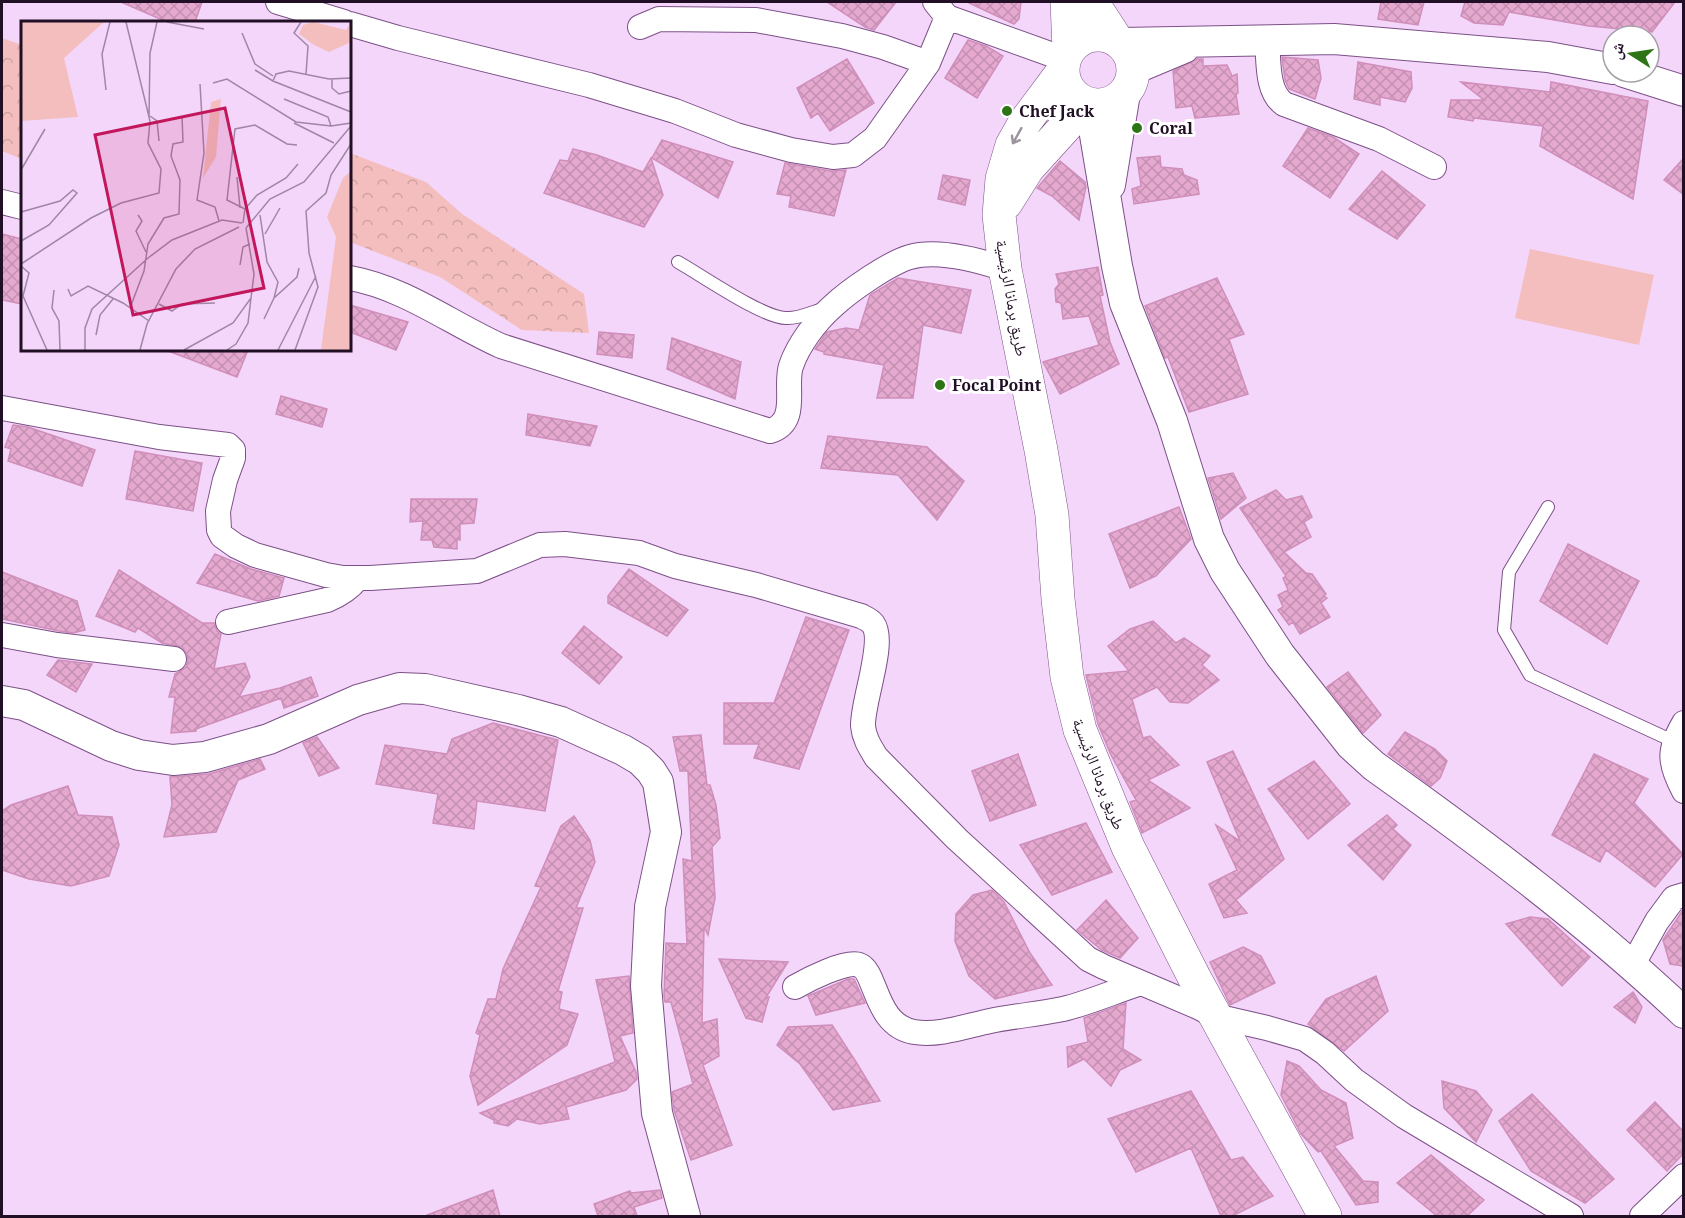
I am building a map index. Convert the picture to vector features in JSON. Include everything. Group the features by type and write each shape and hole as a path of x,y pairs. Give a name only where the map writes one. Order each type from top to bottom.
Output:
{"main road":[{"path":"1067,2 1064,82 1069,92 1088,105 1109,104 1124,61 1092,2"},
{"path":"1065,60 1083,38 1100,35 1124,61"},
{"name":"طريق برمانا الرئيسية","path":"1065,60 1012,145 1002,179 999,215 1005,269 1052,515 1067,677 1080,730 1128,847 1215,1016 1325,1216"},
{"path":"999,215 1028,168 1088,105"}],"street":[{"path":"278,2 341,21"},
{"path":"351,24 589,85 675,111 736,135 791,150 833,157 853,155 875,138 928,63 941,9 1065,60"},
{"path":"640,27 659,19 756,20 842,36 928,63"},
{"path":"1106,206 1124,61 1197,42 1334,39 1548,57 1601,67"},
{"path":"1267,40 1272,89 1276,99 1379,139 1434,167"},
{"path":"1661,84 1683,91"},
{"path":"1088,105 1125,303 1172,421 1209,539 1225,571 1280,655 1351,745 1374,766 1570,912 1633,964 1683,1013"},
{"path":"2,202 21,207"},
{"path":"351,278 430,307 470,332 501,346 770,431 779,427 790,405 790,367 806,337 832,306 869,280 911,256 952,256 980,261 1005,269"},
{"path":"2,408 159,437 228,446 232,450 233,458 225,480 218,512 219,530 222,536 255,555 326,575 358,578 477,571 540,545 565,544 639,553 675,566 756,585 861,616 873,625 877,636 876,655 863,721 866,740 876,757 957,839 1077,949 1104,968 1215,1016 1305,1039 1325,1053 1354,1080 1404,1116 1571,1216"},
{"path":"228,622 339,596 358,578"},
{"path":"2,635 72,647 174,660"},
{"path":"2,701 24,705 111,746 139,755 173,760 221,753 269,739 358,700 400,688 425,689 561,722 640,760 651,771 657,782 666,831 650,907 646,986 657,1113 685,1216"},
{"path":"1678,732 1672,758 1683,791"},
{"path":"1633,964 1657,921 1674,898 1683,895"},
{"path":"795,987 814,976 849,964 858,964 865,969 882,1008 898,1027 935,1033 1018,1015 1063,1009 1141,983"},
{"path":"1642,1216 1683,1176"}],"lane":[{"path":"678,262 766,313 786,318 804,316 832,306"},
{"path":"1548,507 1509,572 1504,630 1530,675 1678,732"}],"green space":[{"path":"2,38 21,45 21,159 2,151"},
{"path":"351,153 426,182 462,214 584,294 589,333 522,330 440,277 351,242"},
{"path":"1530,249 1654,275 1639,345 1515,318"}],"building":[{"path":"121,2 202,2 195,21 165,21"},
{"path":"827,2 896,2 874,30 865,27"},
{"path":"967,2 1021,2 1019,19 1014,24"},
{"path":"1381,2 1424,2 1418,25 1378,19"},
{"path":"1465,2 1675,2 1658,24 1601,24 1601,27 1509,12 1503,25 1474,23 1461,16"},
{"path":"968,40 986,46 1003,56 977,98 945,78"},
{"path":"1282,57 1318,60 1321,78 1315,99 1289,89 1285,80"},
{"path":"847,59 874,103 830,131 818,113 811,118 797,88"},
{"path":"1197,59 1203,59 1203,66 1227,65 1232,76 1237,74 1238,93 1236,94 1239,114 1195,118 1192,106 1176,108 1173,71"},
{"path":"1358,62 1411,72 1412,88 1405,102 1380,97 1380,105 1354,99"},
{"path":"1461,82 1550,92 1551,82 1648,101 1633,199 1540,146 1543,126 1448,117 1451,100 1484,100"},
{"path":"1308,128 1333,137 1359,154 1330,198 1283,166"},
{"path":"662,140 733,162 718,198 652,158"},
{"path":"573,149 643,172 651,158 663,195 644,227 544,193 560,160 568,161"},
{"path":"1160,156 1161,167 1182,169 1184,175 1197,180 1199,194 1134,204 1132,189 1141,186 1137,158"},
{"path":"1683,159 1683,194 1664,180"},
{"path":"1060,161 1085,182 1079,220 1052,196 1037,188"},
{"path":"785,163 831,171 846,170 834,216 789,207 791,196 777,194"},
{"path":"1382,171 1425,205 1397,239 1349,209"},
{"path":"943,175 970,180 965,205 938,199"},
{"path":"2,234 21,239 21,304 2,300"},
{"path":"1098,267 1103,295 1100,296 1110,342 1119,364 1060,394 1043,362 1099,345 1089,316 1063,319 1061,303 1056,302 1055,289 1059,284 1056,274"},
{"path":"898,278 971,290 961,333 923,325 913,398 877,398 884,365 824,354 815,349 827,332 846,328 859,330 870,295"},
{"path":"1217,278 1244,334 1229,339 1248,394 1189,412 1145,306"},
{"path":"351,305 408,322 396,350 351,332"},
{"path":"599,332 634,335 632,358 597,354"},
{"path":"672,338 741,362 735,399 667,369"},
{"path":"168,351 248,351 237,377"},
{"path":"281,396 327,409 322,427 276,414"},
{"path":"528,414 597,426 590,446 526,435"},
{"path":"13,425 28,427 95,450 82,486 8,461 11,449 5,447"},
{"path":"828,436 927,447 964,481 937,520 898,475 821,468"},
{"path":"135,451 202,463 193,511 126,499"},
{"path":"1233,473 1246,498 1221,519 1208,478"},
{"path":"1276,490 1286,500 1302,496 1312,517 1304,522 1311,537 1284,552 1306,573 1312,574 1327,598 1321,603 1330,617 1300,634 1293,622 1289,625 1278,610 1283,607 1278,595 1288,590 1283,578 1286,576 1240,508"},
{"path":"411,499 477,499 474,523 460,524 460,540 457,539 457,549 434,547 432,540 421,540 423,521 410,522"},
{"path":"1179,507 1191,539 1156,576 1130,588 1109,534"},
{"path":"1568,544 1639,581 1607,644 1540,601"},
{"path":"215,554 251,569 284,578 279,596 258,601 197,583"},
{"path":"629,569 688,610 667,636 608,603 608,596"},
{"path":"119,570 202,623 214,623 221,634 214,669 245,663 250,677 239,697 280,688 311,677 318,696 284,708 281,698 196,729 196,731 171,733 175,697 169,697 175,674 186,667 187,654 182,647 162,643 138,628 135,632 96,616"},
{"path":"2,572 77,601 85,630 73,633 2,619"},
{"path":"806,617 849,630 799,769 754,758 759,744 724,744 724,703 774,703"},
{"path":"1153,621 1176,643 1184,638 1210,656 1202,665 1219,680 1188,703 1170,702 1157,687 1132,699 1143,738 1150,736 1179,765 1148,780 1190,808 1142,833 1130,802 1136,800 1111,755 1098,724 1086,675 1129,671 1108,646 1130,629"},
{"path":"584,626 622,657 599,684 562,653"},
{"path":"58,660 92,664 76,692 47,675"},
{"path":"1348,672 1381,715 1363,733 1327,687"},
{"path":"493,723 558,740 545,811 477,801 474,829 433,823 438,794 376,784 385,745 447,754 452,739"},
{"path":"1405,732 1435,749 1447,761 1440,778 1431,786 1388,754"},
{"path":"701,735 707,785 710,785 716,805 720,838 712,847 715,898 708,935 704,927 702,1023 717,1019 719,1056 703,1065 732,1145 691,1160 674,1110 672,1092 693,1084 671,1002 665,1002 664,996 666,943 687,944 683,859 692,861 688,771 680,771 673,737"},
{"path":"317,737 339,768 319,776 303,743"},
{"path":"1233,751 1284,859 1236,900 1247,913 1224,918 1209,884 1237,870 1216,825 1240,841 1207,762"},
{"path":"1018,754 1036,805 990,821 972,771"},
{"path":"1594,754 1648,779 1634,803 1683,854 1655,887 1606,850 1600,862 1552,835"},
{"path":"260,759 265,769 238,780 216,832 164,837 172,805 170,777 209,774"},
{"path":"1314,761 1350,804 1308,839 1268,789"},
{"path":"68,786 78,815 112,817 119,845 109,876 71,886 29,879 2,870 2,811 11,805"},
{"path":"1387,815 1397,825 1393,829 1411,845 1383,880 1348,845"},
{"path":"574,816 590,840 595,862 576,908 583,908 558,991 562,992 559,1009 578,1014 567,1045 478,1105 470,1076 480,1035 476,1033 488,999 496,999 503,969 541,887 535,886 561,826"},
{"path":"1086,823 1112,872 1052,895 1020,845"},
{"path":"992,890 1004,902 1030,953 1052,985 995,999 969,976 955,941 956,914 973,895"},
{"path":"1106,900 1138,938 1120,958 1102,950 1077,930"},
{"path":"1683,910 1683,966 1670,964 1663,940"},
{"path":"1530,917 1548,919 1590,957 1562,986 1506,924"},
{"path":"1243,947 1261,956 1275,983 1230,1005 1210,962"},
{"path":"719,959 788,962 765,999 769,997 762,1022 746,1018"},
{"path":"629,976 633,1033 620,1036 637,1079 626,1090 566,1107 569,1119 540,1124 517,1119 508,1126 494,1123 494,1120 480,1113 615,1062 596,980"},
{"path":"1376,976 1388,1011 1344,1051 1308,1024 1326,999"},
{"path":"848,979 854,979 865,1003 816,1015 808,996"},
{"path":"1633,992 1642,1007 1635,1023 1614,1007"},
{"path":"1126,1003 1123,1049 1141,1060 1120,1070 1111,1086 1084,1059 1068,1067 1067,1047 1088,1042 1084,1018"},
{"path":"832,1025 880,1101 833,1110 800,1064 777,1045 788,1027"},
{"path":"1287,1061 1299,1066 1321,1090 1346,1103 1353,1138 1334,1146 1363,1181 1378,1182 1378,1202 1356,1205 1321,1151 1318,1152 1301,1134 1281,1095"},
{"path":"1442,1081 1476,1091 1492,1110 1476,1142 1444,1108"},
{"path":"1191,1091 1231,1160 1243,1157 1273,1196 1232,1216 1221,1216 1191,1148 1136,1172 1108,1119"},
{"path":"1532,1094 1614,1179 1585,1203 1531,1171 1499,1121"},
{"path":"1655,1102 1683,1131 1683,1154 1667,1171 1627,1130"},
{"path":"1431,1155 1484,1200 1467,1216 1437,1216 1397,1183"},
{"path":"493,1190 500,1216 427,1216 427,1215"},
{"path":"660,1190 662,1198 634,1207 637,1216 598,1216 594,1204 630,1191 631,1193"}],"place":[{"name":"Chef Jack","path":"1007,111"},
{"name":"Coral","path":"1137,128"},
{"name":"Focal Point","path":"940,385"}]}
